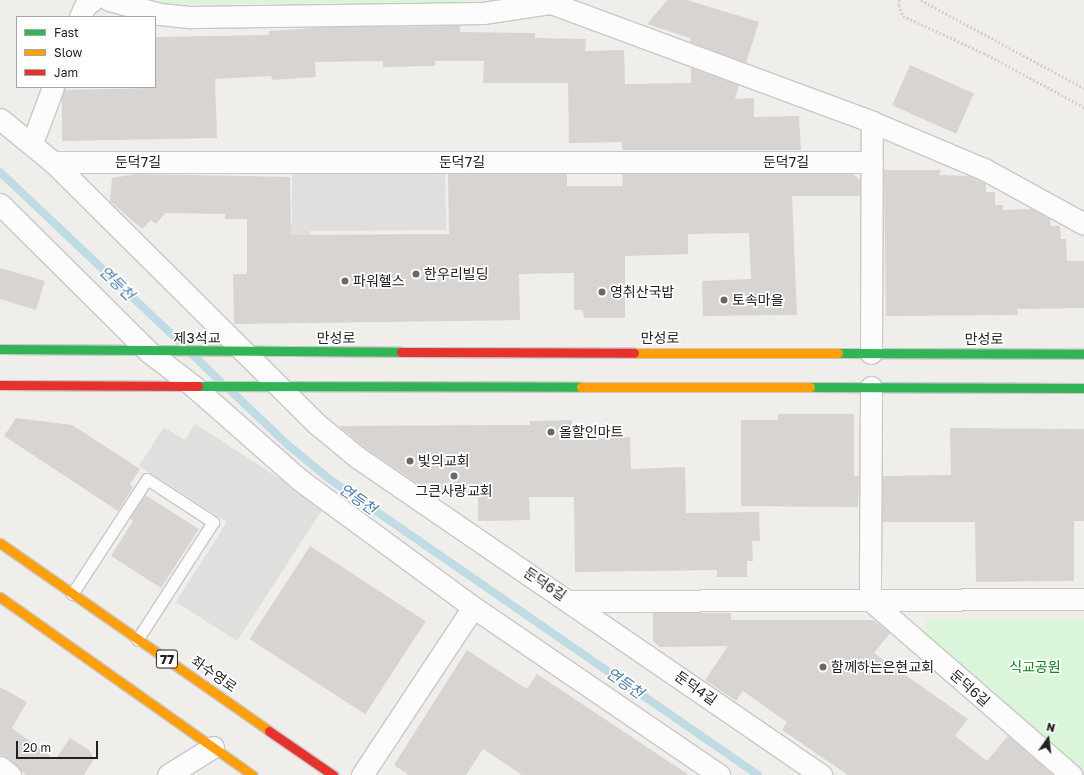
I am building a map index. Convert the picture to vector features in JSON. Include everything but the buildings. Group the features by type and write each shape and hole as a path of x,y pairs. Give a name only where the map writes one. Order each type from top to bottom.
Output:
{"street":[{"path":"80,16 85,6 93,0"},
{"path":"109,0 160,14 191,17 483,13 547,1 872,122 984,169 1084,224"},
{"path":"32,143 53,88"},
{"path":"0,119 32,143 53,162 241,352 280,387"},
{"path":"871,352 872,122"},
{"name":"둔덕7길","path":"53,162 872,162"},
{"path":"0,204 153,352 200,385 300,480 473,607 719,775"},
{"path":"0,349 153,352"},
{"name":"제3석교","path":"153,352 241,352"},
{"name":"만성로","path":"241,352 871,352 1084,354"},
{"path":"0,385 200,385 280,387 1084,388"},
{"name":"둔덕6길","path":"280,387 317,424 357,457 571,601 1084,599"},
{"path":"870,600 872,387"},
{"name":"좌수영로","path":"0,543 137,640 333,775"},
{"path":"0,597 252,775"},
{"path":"0,600 11,604"},
{"name":"둔덕6길","path":"870,600 1071,775"},
{"name":"둔덕4길","path":"571,601 821,775"},
{"path":"362,775 473,607"},
{"path":"168,775 213,747"},
{"path":"0,768 10,775"}],"lane":[{"path":"72,594 147,479 213,522 137,640"}],"path":[{"path":"900,0 899,5 903,16 984,53 1084,107"},
{"path":"921,0 1084,88"}],"green space":[{"path":"156,0 475,0 474,2 167,4"},
{"name":"식교공원","path":"926,619 1084,619 1084,773 924,634"}],"shaded area":[{"path":"445,168 446,230 310,231 310,266 273,225 292,225 292,169"},
{"path":"195,424 324,507 237,641 176,602 227,522 139,466 164,427 185,440"}],"waterway":[{"name":"연등천","path":"0,172 185,347"},
{"name":"연등천","path":"193,355 221,382"},
{"name":"연등천","path":"230,390 288,445 328,478 758,775"}],"traffic: fast":[{"path":"0,349 401,352"},
{"path":"838,353 1084,354"},
{"path":"198,386 581,387"},
{"path":"810,387 1084,388"}],"traffic: slow":[{"path":"634,353 838,353"},
{"path":"581,387 810,387"},
{"path":"0,543 269,731"},
{"path":"0,597 252,775"}],"traffic: jam":[{"path":"401,352 634,353"},
{"path":"0,385 198,386"},
{"path":"269,731 333,775"}],"place":[{"name":"한우리빌딩","path":"416,274"},
{"name":"파워헬스","path":"345,281"},
{"name":"영취산국밥","path":"602,292"},
{"name":"토속마을","path":"724,300"},
{"name":"올할인마트","path":"551,432"},
{"name":"빛의교회","path":"410,461"},
{"name":"그큰사랑교회","path":"454,476"},
{"name":"함께하는은현교회","path":"823,667"}]}
